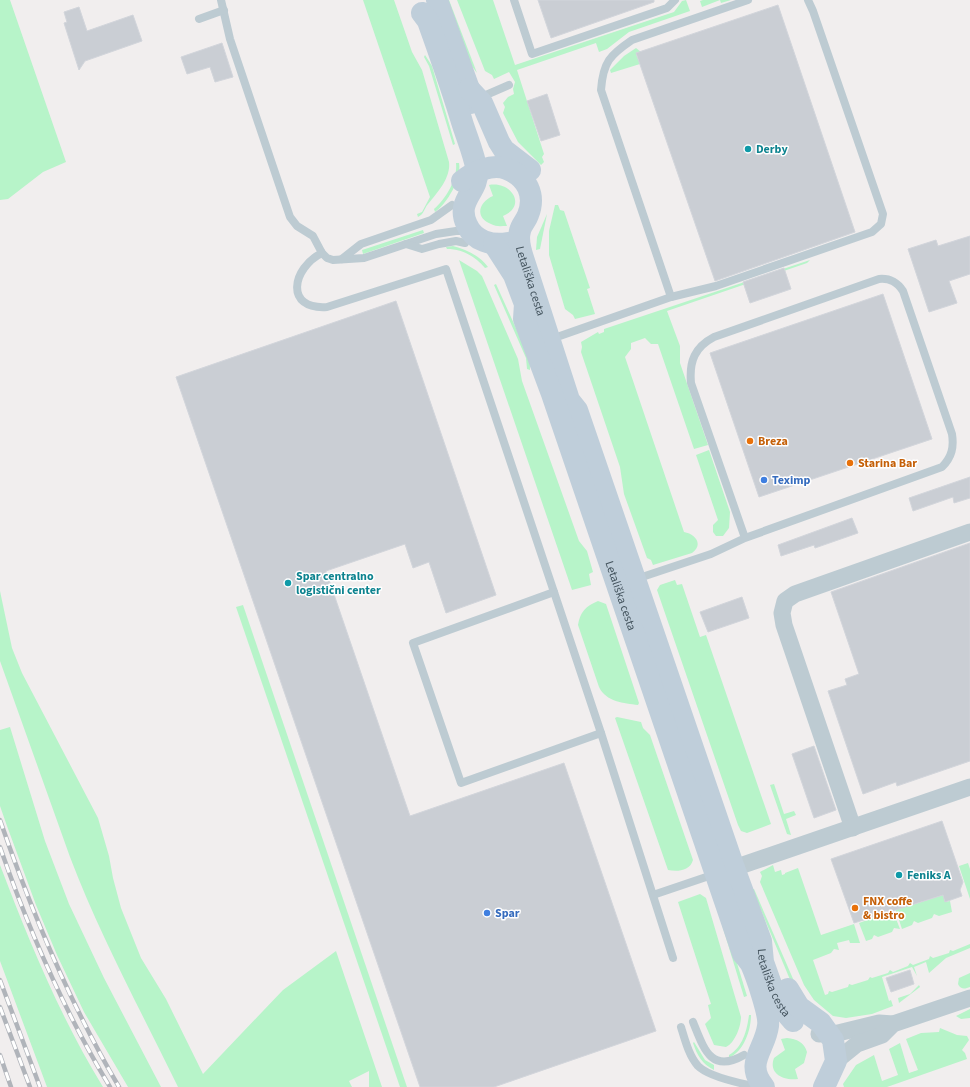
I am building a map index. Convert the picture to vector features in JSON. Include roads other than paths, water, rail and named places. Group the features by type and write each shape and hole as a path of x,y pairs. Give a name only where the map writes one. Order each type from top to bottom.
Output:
{"main road":[{"name":"Letališka cesta","path":"425,4 473,94 482,103 499,142 509,155 531,171 540,185 543,210 540,220 526,236 503,244 494,244"},
{"name":"Letališka cesta","path":"425,4 422,24 462,155 464,172 474,186 464,204 464,235"},
{"name":"Letališka cesta","path":"473,94 471,108 486,147 500,166 519,175 526,182 531,192 532,204 528,217 519,232 526,236 530,246 532,259 556,337 577,397 577,410 635,580 725,871 743,954 751,963 764,1003 755,1039 744,1070 755,1086"},
{"path":"469,177 500,166"},
{"name":"Letališka cesta","path":"469,177 452,205 452,217 464,235 493,264 513,309 524,319"},
{"path":"464,235 494,244"},
{"name":"Letališka cesta","path":"526,236 524,261 569,400 577,410"},
{"name":"Letališka cesta","path":"494,244 514,275 525,304 524,319 725,871 761,941 774,957 794,1000 803,1011 821,1023 824,1057 821,1087"},
{"name":"Letališka cesta","path":"761,941 763,962 773,990 782,1008 793,1021"},
{"name":"Letališka cesta","path":"755,1039 782,1021 793,1021 823,1033 835,1047 836,1061 821,1087"},
{"name":"Letališka cesta","path":"755,1039 757,1055 755,1067 758,1078 755,1086"}],"street":[{"path":"853,828 784,625 782,614 785,601 788,597 795,594 970,532"},
{"path":"725,871 970,787"},
{"path":"823,1033 852,1030 879,1023 893,1024 970,998"},
{"path":"836,1061 857,1044 882,1035 893,1024"}],"lane":[{"path":"220,0 224,10 230,39 290,217 297,226 305,229 313,236 322,253 327,258 333,260 364,258 436,234 464,235"},
{"path":"514,0 532,54 667,8 674,0"},
{"path":"671,297 601,90 602,72 610,59 632,40 748,0"},
{"path":"556,337 671,297 716,286 877,230 881,224 882,214 808,0"},
{"path":"199,19 224,10"},
{"path":"473,94 509,85"},
{"path":"342,259 361,244 431,220 452,205"},
{"path":"406,244 422,249 439,244 456,242 464,235"},
{"path":"322,253 311,258 299,274 297,281 297,291 301,298 308,304 319,307 327,307 446,269 601,733 673,958"},
{"path":"635,580 711,554 745,538 942,467 950,456 953,443 952,434 903,291 894,281 878,279 714,337 696,350 691,362 691,383 745,538"},
{"path":"554,592 413,643 461,783 601,733"},
{"path":"653,895 725,871"},
{"path":"694,1022 702,1044 710,1057 724,1063 755,1039"},
{"path":"681,1027 688,1049 698,1066 710,1074 755,1086"}],"railway":[{"path":"0,820 25,889 68,990 119,1087"},
{"path":"0,847 35,940 77,1029 110,1087"},
{"path":"0,980 40,1087"},
{"path":"0,1007 30,1087"},
{"path":"0,1055 11,1087"}],"place":[{"name":"Derby","path":"748,149"},
{"name":"Breza","path":"750,441"},
{"name":"Starina Bar","path":"850,463"},
{"name":"Teximp","path":"764,480"},
{"name":"Spar centralno logistični center","path":"288,583"},
{"name":"Feniks A","path":"899,875"},
{"name":"FNX coffe & bistro","path":"855,908"},
{"name":"Spar","path":"487,913"}]}
